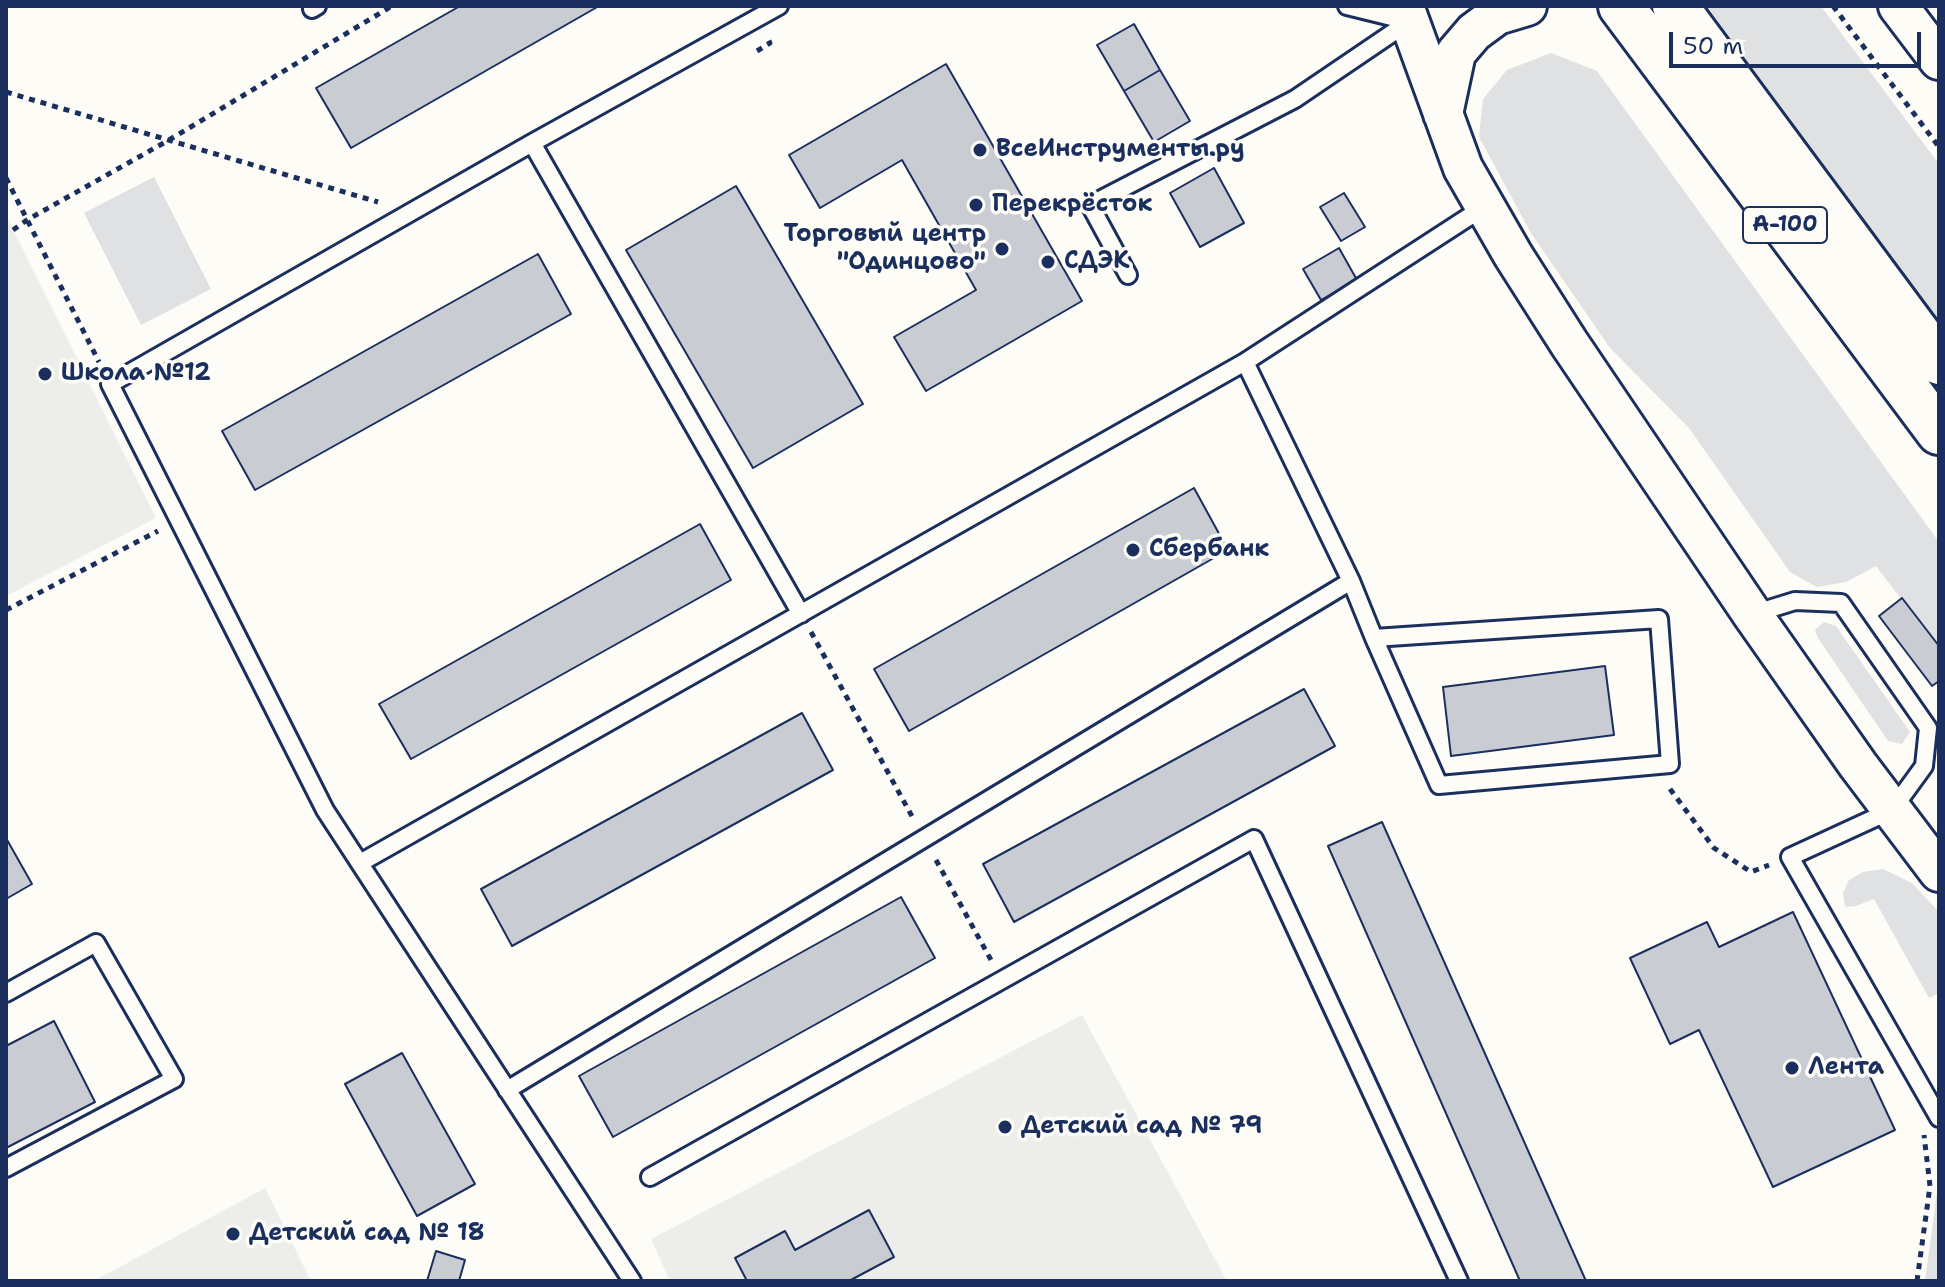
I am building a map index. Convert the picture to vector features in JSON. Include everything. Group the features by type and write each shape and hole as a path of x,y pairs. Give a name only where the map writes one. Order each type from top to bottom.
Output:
{"main road":[{"name":"А-100","path":"1675,6 1939,362"},
{"name":"А-100","path":"1617,10 1939,432"}],"street":[{"path":"1443,117 1456,53 1474,32 1497,15 1527,6"},
{"path":"1898,6 1939,60"},
{"path":"1407,14 1463,168 1484,207 1569,343 1752,614 1938,869"}],"lane":[{"path":"632,1281 325,810 110,384 779,6"},
{"path":"1347,6 1407,14"},
{"path":"1128,275 1090,205 1295,99 1407,14"},
{"path":"532,143 801,614"},
{"path":"360,863 1245,362 1484,207"},
{"path":"1245,362 1351,581 1374,638 1439,785 1670,764 1659,619 1374,638"},
{"path":"507,1090 1351,581"},
{"path":"1752,614 1795,601 1841,603 1928,728 1924,766 1892,810 1790,857 1939,1118"},
{"path":"650,1177 1254,839 1459,1281"},
{"path":"6,993 96,943 174,1079 6,1168"}],"path":[{"path":"13,230 392,6"},
{"path":"1833,6 1939,147"},
{"path":"6,92 385,204"},
{"path":"6,178 110,384"},
{"path":"6,610 179,520"},
{"path":"801,614 1002,980"},
{"path":"1652,766 1714,848 1751,872 1790,857"},
{"path":"1917,1077 1930,1186 1917,1281"}],"shaded area":[{"path":"1704,6 1821,6 1939,164 1939,321"},
{"path":"1551,53 1597,71 1939,542 1939,649 1876,566 1846,582 1817,587 1790,572 1689,428 1610,348 1531,233 1479,137 1483,99 1507,70"},
{"path":"154,177 211,289 141,325 84,213"},
{"name":"Школа №12","path":"6,215 156,518 6,596"},
{"path":"1824,622 1836,626 1910,732 1902,744 1888,741 1818,638 1815,630"},
{"path":"1883,869 1912,883 1939,912 1939,993 1929,998 1874,899 1845,907 1843,893 1849,880 1863,872"},
{"name":"Детский сад № 79","path":"1082,1015 1227,1281 670,1281 651,1239"},
{"path":"1939,1177 1939,1281 1925,1281"},
{"name":"Детский сад № 18","path":"265,1188 311,1281 94,1281"}],"building":[{"path":"460,6 599,6 351,148 316,88"},
{"path":"1134,24 1160,70 1124,91 1097,45"},
{"name":"Торговый центр \"Одинцово\"","path":"946,64 1082,301 926,391 894,337 976,290 902,160 820,208 789,155"},
{"path":"1160,70 1190,121 1154,142 1124,91"},
{"path":"1214,168 1244,223 1200,247 1170,193"},
{"path":"736,186 863,404 753,468 626,250"},
{"path":"1344,193 1365,227 1341,241 1320,207"},
{"path":"1339,248 1357,280 1321,300 1303,269"},
{"path":"538,254 571,314 255,490 222,431"},
{"path":"1194,488 1228,550 909,731 874,669"},
{"path":"700,524 731,580 411,759 379,704"},
{"path":"1902,598 1939,646 1939,681 1932,686 1879,616"},
{"path":"1605,666 1614,735 1451,756 1443,687"},
{"path":"1304,689 1335,746 1014,922 983,864"},
{"path":"802,713 833,770 512,946 481,889"},
{"path":"1382,822 1586,1281 1520,1281 1328,846"},
{"path":"6,838 32,884 6,899"},
{"path":"901,897 935,958 613,1137 579,1076"},
{"name":"Лента","path":"1793,912 1895,1130 1773,1187 1699,1030 1670,1044 1630,958 1707,922 1719,947"},
{"path":"54,1021 95,1102 6,1148 6,1046"},
{"path":"402,1053 475,1184 417,1216 345,1084"},
{"path":"869,1210 894,1257 849,1281 747,1281 735,1258 785,1231 795,1250"},
{"path":"436,1251 465,1260 459,1281 427,1281"}],"place":[{"name":"ВсеИнструменты.ру","path":"980,150"},
{"name":"Перекрёсток","path":"976,205"},
{"name":"Торговый центр \"Одинцово\"","path":"1002,249"},
{"name":"СДЭК","path":"1048,262"},
{"name":"Школа №12","path":"45,374"},
{"name":"Сбербанк","path":"1133,550"},
{"name":"Лента","path":"1792,1068"},
{"name":"Детский сад № 79","path":"1005,1127"},
{"name":"Детский сад № 18","path":"233,1234"}]}
